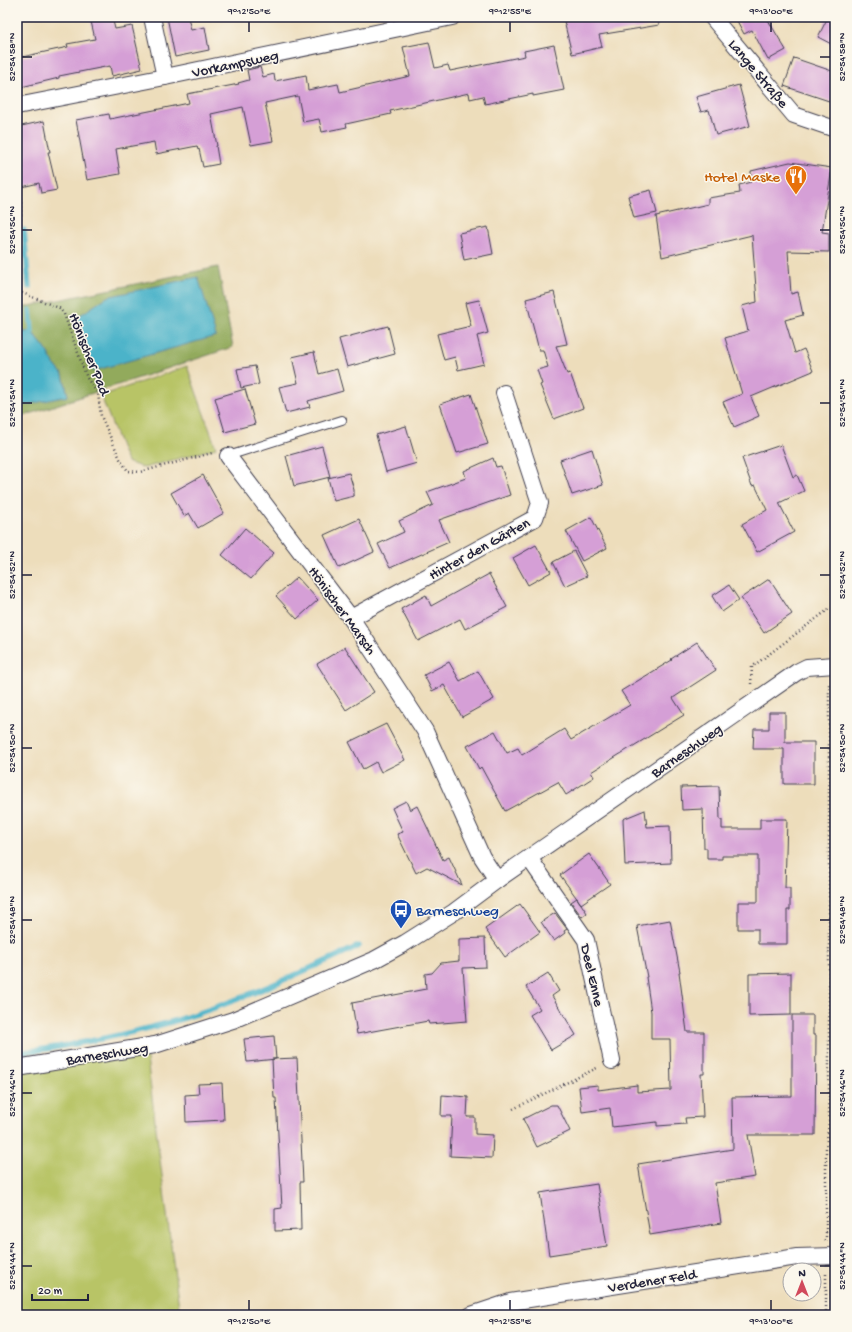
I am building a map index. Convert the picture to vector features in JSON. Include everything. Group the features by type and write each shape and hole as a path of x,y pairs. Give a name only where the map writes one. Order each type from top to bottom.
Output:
{"street":[{"path":"152,17 165,77"},
{"name":"Vorkampsweg","path":"17,106 165,77 452,17"},
{"name":"Lange Straße","path":"712,17 794,115 835,130"},
{"name":"Hinter den Gärten","path":"351,618 535,518 540,503 504,393"},
{"name":"Hönischer Marsch","path":"228,456 351,618 425,731 482,857 497,880"},
{"name":"Barneschweg","path":"17,1068 155,1045 233,1020 374,960 405,943 454,912 497,880 797,672 807,667 832,665"},
{"name":"Deel Enne","path":"529,858 586,940 612,1061"},
{"name":"Verdener Feld","path":"471,1315 510,1302 797,1257 835,1256"}],"lane":[{"path":"228,456 342,420"}],"path":[{"name":"Hönischer Pad","path":"17,187 21,201 22,215 19,236 18,274 20,292 59,308 64,314 87,378 98,394 101,416 121,461 128,471 140,472 213,452 228,456"},
{"path":"751,688 752,667 829,609"},
{"path":"832,665 829,1122 826,1148 826,1232 835,1232"},
{"path":"513,1109 612,1061"},
{"path":"826,1283 826,1315"}],"green space":[{"path":"218,267 233,347 17,418 17,403 25,405 68,395 63,375 54,364 45,348 32,332 17,332 17,309"},
{"path":"187,366 216,448 144,468 127,462 101,396"},
{"path":"145,1043 180,1315 17,1315 17,1065"}],"water":[{"path":"198,277 216,336 93,371 73,320 107,297"},
{"path":"17,332 32,332 45,348 54,364 63,375 68,396 25,405 17,403"}],"building":[{"path":"90,17 112,17 115,29 132,26 142,69 112,76 110,66 59,76 59,78 17,88 17,58 68,47 67,44 95,39"},
{"path":"167,17 188,17 191,30 205,27 209,50 175,57"},
{"path":"563,17 658,17 659,25 599,35 602,47 572,54"},
{"path":"735,17 774,17 768,20 786,50 768,60 752,30 744,34"},
{"path":"828,17 835,17 835,46 818,37"},
{"path":"429,42 435,68 448,65 450,71 525,56 524,51 554,45 564,90 533,96 533,94 485,104 483,96 470,99 469,93 390,111 391,114 346,124 347,127 322,132 319,119 303,122 298,96 265,103 273,141 251,145 243,107 211,114 219,164 203,167 197,146 156,154 154,142 116,149 120,174 87,180 76,120 109,114 110,119 189,103 187,94 239,84 238,83 249,80 247,70 260,67 263,77 274,74 275,81 306,75 308,90 338,84 340,92 410,76 403,47"},
{"path":"794,58 835,72 835,103 784,86"},
{"path":"739,85 750,126 716,135 709,110 701,112 696,97"},
{"path":"44,121 50,152 48,152 57,190 41,193 39,183 22,187 17,166 17,127"},
{"path":"790,162 832,168 822,232 829,233 829,252 788,251 791,294 798,292 803,315 785,320 795,353 804,349 813,371 751,397 759,416 734,427 723,402 742,394 725,338 748,331 742,306 757,302 752,235 662,257 656,216 708,204 708,198 740,193 739,185 751,182 751,171"},
{"path":"651,190 657,213 634,218 628,196"},
{"path":"488,227 493,254 464,260 459,233"},
{"path":"554,292 567,344 556,346 567,374 570,373 583,408 554,419 540,385 542,384 537,370 548,367 543,350 539,350 526,299"},
{"path":"479,300 488,333 477,336 484,364 458,370 455,357 444,360 437,334 471,326 465,303"},
{"path":"388,326 395,354 347,367 339,339"},
{"path":"314,352 319,374 337,369 343,391 308,401 310,407 286,413 279,387 298,383 292,357"},
{"path":"255,366 259,384 241,388 237,369"},
{"path":"245,389 255,424 225,432 215,398"},
{"path":"471,394 488,444 457,453 440,404"},
{"path":"406,426 417,463 386,472 376,435"},
{"path":"781,445 793,477 797,475 804,491 779,503 794,532 757,552 742,524 767,510 755,485 752,486 742,458"},
{"path":"322,446 330,477 294,486 286,456"},
{"path":"592,449 603,485 572,495 560,460"},
{"path":"493,458 496,467 501,466 510,495 439,520 449,542 390,568 378,544 404,532 399,521 433,505 427,492 466,478 464,471"},
{"path":"349,473 354,490 354,496 334,501 328,478"},
{"path":"203,475 224,513 198,528 189,513 184,516 171,493"},
{"path":"591,517 607,548 582,561 566,531"},
{"path":"359,519 374,552 339,568 324,535"},
{"path":"245,528 274,553 251,579 222,555"},
{"path":"536,545 551,572 528,585 513,558"},
{"path":"574,551 587,576 565,586 553,562"},
{"path":"489,574 507,607 465,629 460,619 418,641 401,609 426,595 431,606"},
{"path":"297,577 318,600 297,619 276,596"},
{"path":"769,579 792,614 764,633 741,598"},
{"path":"729,585 739,600 722,612 712,596"},
{"path":"697,642 716,670 673,698 684,715 591,772 594,777 566,795 558,782 505,811 481,767 479,769 467,746 495,731 507,753 518,748 522,755 564,729 571,740 630,705 621,691 672,660 671,659"},
{"path":"345,647 374,692 346,710 317,664"},
{"path":"449,662 460,681 478,671 494,699 462,717 444,685 432,691 424,675"},
{"path":"769,712 785,712 785,742 814,742 814,784 784,784 784,749 753,749 754,729 769,729"},
{"path":"386,724 405,760 381,772 376,762 363,769 349,742"},
{"path":"719,786 720,820 722,820 722,829 760,829 760,819 787,819 785,888 790,888 790,910 787,910 787,944 758,944 758,929 738,929 738,902 758,902 758,856 722,856 722,859 707,859 707,848 704,848 703,809 682,810 681,787"},
{"path":"406,801 410,810 417,806 443,860 449,857 462,885 427,867 416,873 397,834 403,832 392,808"},
{"path":"645,810 647,827 670,826 671,863 625,865 623,819"},
{"path":"589,854 610,884 581,904 560,875"},
{"path":"577,898 587,913 582,917 571,902"},
{"path":"520,904 540,932 505,957 485,929"},
{"path":"555,913 567,929 564,931 565,933 554,941 541,922"},
{"path":"670,920 680,972 687,1032 704,1032 704,1074 701,1074 703,1117 685,1118 686,1124 657,1126 657,1122 612,1127 610,1108 582,1112 579,1087 598,1085 598,1090 637,1085 637,1092 671,1090 670,1039 651,1039 651,1012 647,977 637,926"},
{"path":"485,938 486,967 463,968 467,1021 429,1024 428,1021 357,1034 352,1003 426,989 425,974 432,973 441,963 459,961 459,939"},
{"path":"548,973 559,991 552,996 576,1035 551,1050 530,1015 540,1009 526,987"},
{"path":"791,973 791,1015 749,1016 749,974"},
{"path":"792,1015 813,1015 813,1035 816,1035 815,1135 748,1135 755,1177 715,1183 721,1223 650,1235 638,1164 733,1149 732,1097 792,1096"},
{"path":"274,1036 276,1059 247,1062 244,1039"},
{"path":"297,1058 303,1182 300,1182 301,1230 275,1231 275,1209 282,1208 276,1098 274,1098 272,1059"},
{"path":"222,1083 224,1120 186,1122 185,1095 199,1094 198,1084"},
{"path":"442,1095 468,1097 467,1117 475,1117 475,1134 493,1135 492,1158 450,1156 452,1116 441,1116"},
{"path":"551,1105 557,1105 570,1131 537,1147 523,1119"},
{"path":"597,1184 607,1246 549,1255 540,1193"}],"waterway":[{"path":"24,230 29,287"},
{"path":"17,341 32,332 30,310"},
{"path":"17,1053 75,1044 171,1022 219,1006 359,946"}],"place":[{"name":"Hotel Maske","path":"796,196"},
{"name":"Barneschweg","path":"401,930"}]}
